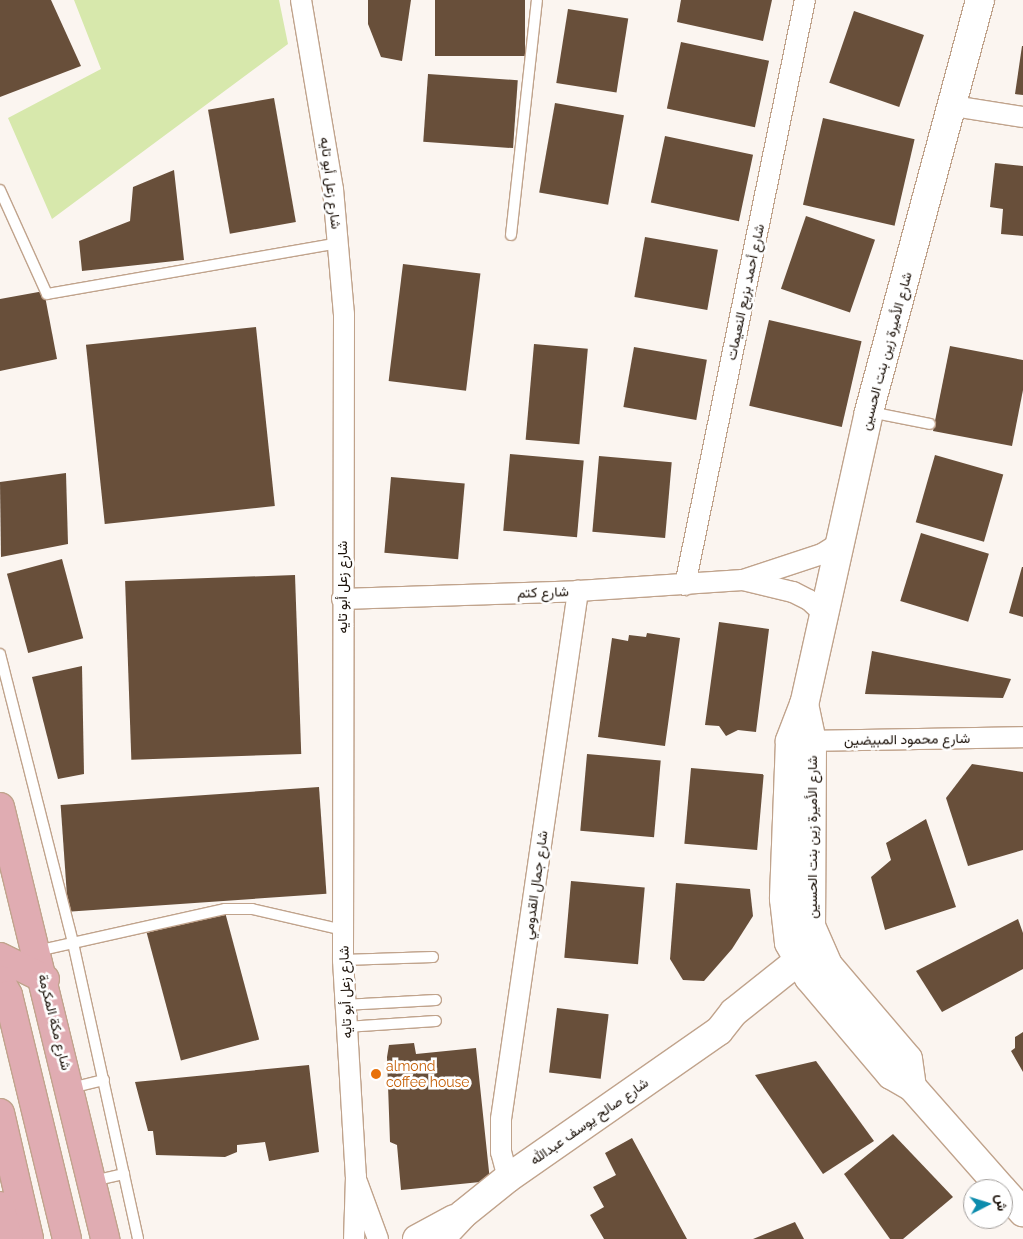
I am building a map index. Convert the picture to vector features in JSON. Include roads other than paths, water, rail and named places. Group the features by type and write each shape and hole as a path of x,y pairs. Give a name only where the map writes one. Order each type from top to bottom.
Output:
{"main road":[{"name":"شارع مكة المكرمة","path":"0,807 45,979 105,1239"},
{"path":"0,957 45,979"},
{"path":"0,980 8,995 67,1239"},
{"path":"0,1113 29,1239"},
{"path":"0,1206 8,1239"}],"street":[{"name":"شارع زعل أبو تايه","path":"301,0 338,243 344,314 342,599 343,960 344,1005 356,1177 354,1239"},
{"name":"شارع أحمد بزيع النعيمات","path":"685,584 805,0"},
{"name":"شارع الأميرة زين بنت الحسين","path":"980,0 953,106 869,412 804,704 801,741 813,962 891,1075 912,1087 994,1179"},
{"path":"953,106 1023,117"},
{"name":"شارع كتم","path":"342,599 578,591 743,580 822,554 841,542"},
{"name":"شارع كتم","path":"743,580 793,592 810,600 823,613"},
{"name":"شارع جمال القدومي","path":"508,1178 501,1152 501,1119 578,591"},
{"name":"شارع محمود المبيضين","path":"801,741 1023,737"},
{"name":"شارع صالح يوسف عبدالله","path":"440,1239 462,1215 508,1178 719,1031 734,1012 813,962"},
{"name":"شارع زعل أبو تايه","path":"356,1177 378,1239"},
{"name":"شارع الأميرة زين بنت الحسين","path":"1013,1200 1023,1212"},
{"name":"شارع صالح يوسف عبدالله","path":"417,1239 462,1215"}],"lane":[{"path":"511,235 537,0"},
{"path":"0,190 47,294 338,243"},
{"path":"869,412 930,424"},
{"path":"0,654 73,943 138,1239"},
{"path":"37,951 226,909 252,909 343,930"},
{"path":"343,960 434,957"},
{"path":"344,1005 436,1000"},
{"path":"346,1027 436,1021"},
{"path":"70,1088 104,1080"},
{"path":"92,1182 124,1174"}],"place":[{"name":"almond coffee house","path":"376,1074"}]}
